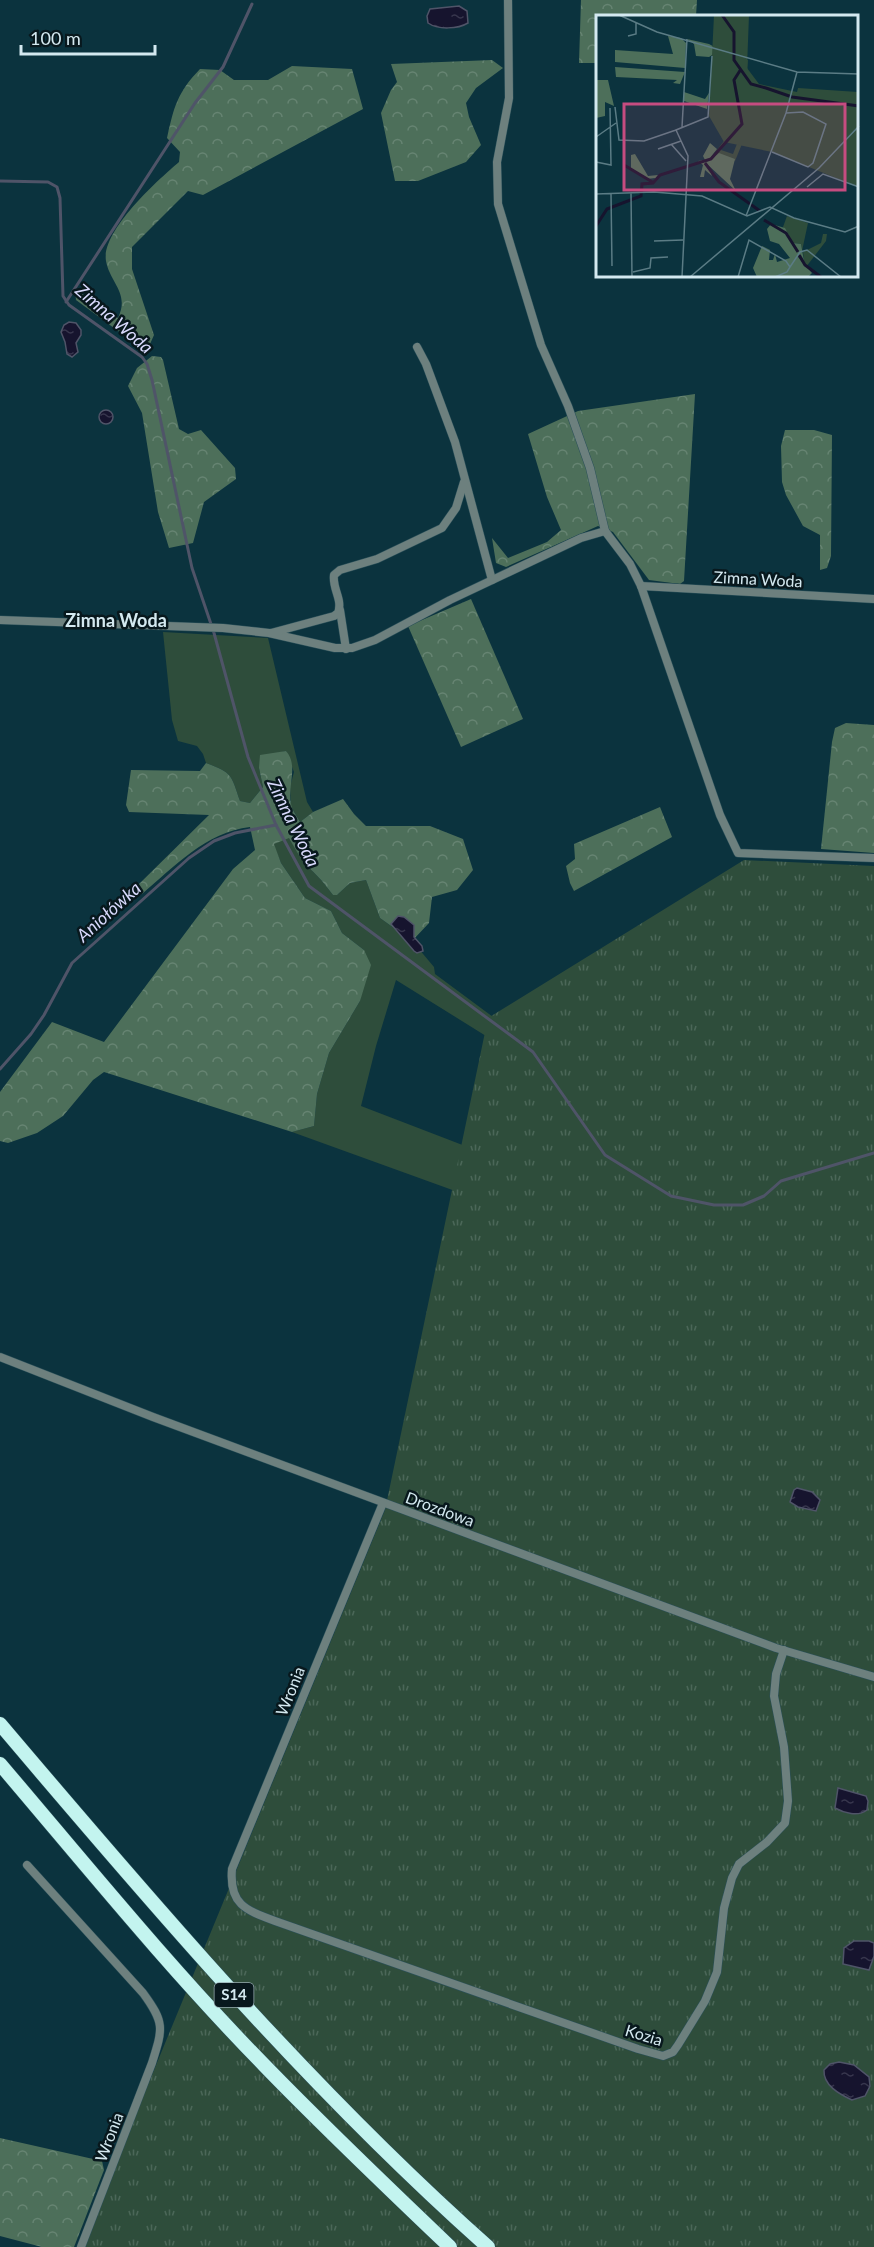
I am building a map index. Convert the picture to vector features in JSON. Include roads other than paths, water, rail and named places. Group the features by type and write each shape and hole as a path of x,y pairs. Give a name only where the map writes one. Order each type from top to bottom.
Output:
{"highway":[{"name":"S14","path":"0,1724 158,1910 282,2048 382,2148 488,2247"},
{"name":"S14","path":"0,1764 136,1924 263,2064 450,2247"}],"street":[{"path":"508,0 509,98 497,162 498,204 542,345 568,406 590,468 605,531 630,564 641,586 720,815 738,853 874,858"},
{"path":"417,346 453,436 492,580"},
{"path":"346,649 340,600 334,589 334,575 340,570 377,560 442,528 456,508 464,482"},
{"path":"0,620 223,628 267,633 346,649 375,640 492,580 581,538 605,531"},
{"name":"Zimna Woda","path":"641,586 874,599"},
{"path":"267,633 334,616 340,608"},
{"name":"Drozdowa","path":"0,1357 84,1391 383,1503 784,1650 874,1677"},
{"name":"Wronia","path":"233,1891 232,1869 238,1851 383,1503"},
{"name":"Kozia","path":"233,1891 238,1902 249,1911 274,1921 638,2049 663,2056 669,2054 678,2046 712,1989 717,1972 724,1908 732,1878 739,1864 767,1842 785,1823 789,1810 784,1755 774,1696 776,1674 784,1650"},
{"name":"Wronia","path":"27,1865 143,1993 156,2012 161,2027 161,2037 152,2063 81,2247"}],"water":[{"path":"459,6 467,11 468,23 448,28 428,23 427,16 430,9"},
{"path":"69,322 76,323 81,330 76,343 78,352 72,357 67,354 61,332 64,325"},
{"path":"106,410 111,412 113,417 111,422 106,424 101,422 99,417 101,412"},
{"path":"398,916 404,917 414,925 414,937 422,946 423,951 417,953 414,951 391,924"},
{"path":"797,1488 812,1492 820,1500 816,1511 798,1507 790,1502"},
{"path":"838,1788 866,1796 867,1810 851,1814 835,1808"},
{"path":"854,1941 874,1943 874,1956 869,1970 843,1964 844,1948"},
{"path":"839,2062 854,2065 869,2077 870,2086 865,2096 852,2100 829,2085 824,2070 830,2064"}],"waterway":[{"path":"66,302 195,103 223,67 252,4"},
{"name":"Zimna Woda","path":"0,181 48,182 57,187 60,198 63,296 69,305 142,357 147,364 192,568 214,633 248,757 276,825 309,886 533,1052 605,1155 671,1196 714,1205 743,1205 764,1196 781,1181 874,1153"},
{"name":"Aniołówka","path":"0,1069 31,1034 44,1015 72,963 189,858 214,841 235,833 276,825"}],"district":[{"name":"Zimna Woda","path":"116,621"}]}
